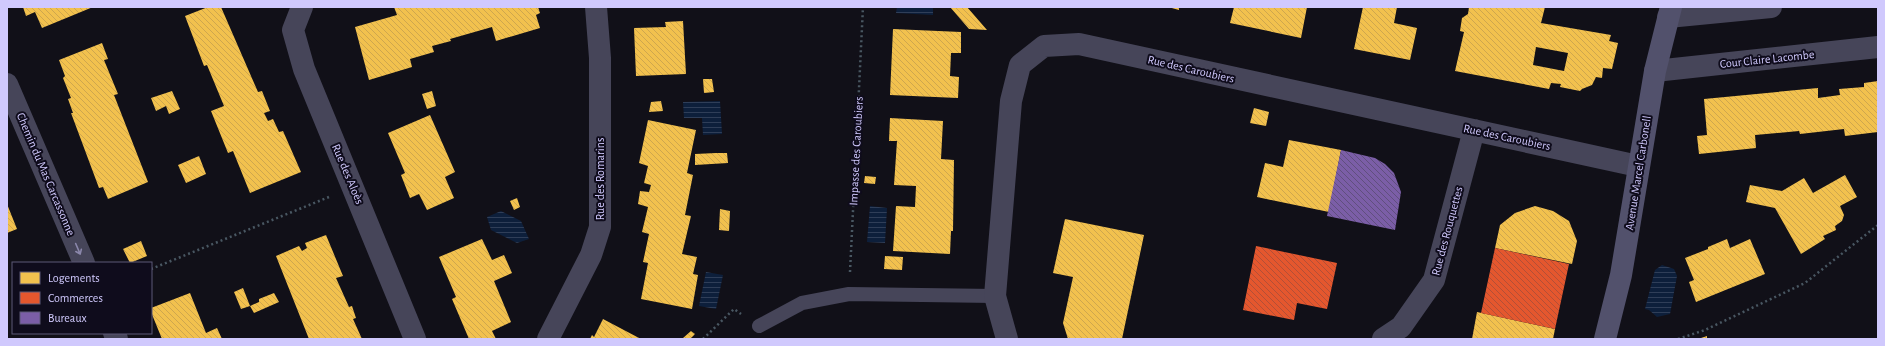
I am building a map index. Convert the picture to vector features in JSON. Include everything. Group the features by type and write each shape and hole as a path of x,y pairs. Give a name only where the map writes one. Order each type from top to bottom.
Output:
{"street":[{"name":"Rue des Aloès","path":"302,7 293,30 304,70 415,339"},
{"name":"Rue des Romarins","path":"548,339 591,254 600,227 600,58 596,7"},
{"path":"1669,12 1771,7"},
{"name":"Avenue Marcel Carbonell","path":"1605,339 1621,275 1655,71 1669,12"},
{"name":"Rue des Caroubiers","path":"1007,339 995,296 1011,101 1020,65 1044,46 1079,44 1638,166"},
{"name":"Cour Claire Lacombe","path":"1655,71 1878,47"},
{"name":"Chemin du Mas Carcassonne","path":"7,84 84,262"},
{"name":"Rue des Rouquettes","path":"1383,339 1401,327 1434,280 1474,130"}],"lane":[{"path":"759,326 802,303 849,294 995,296"}],"path":[{"name":"Impasse des Caroubiers","path":"849,294 863,7"},
{"path":"152,270 353,187"},
{"path":"1678,339 1704,330 1805,283 1878,225"},
{"path":"703,339 734,309 759,326"}],"water":[{"path":"897,7 933,7 933,15 896,13"},
{"path":"720,101 722,134 703,135 702,118 684,118 683,102"},
{"path":"870,206 887,208 885,243 867,242"},
{"path":"501,211 521,221 529,239 517,243 491,230 487,217"},
{"path":"1662,265 1674,269 1677,276 1670,314 1657,317 1649,310 1645,309 1655,270"},
{"path":"706,272 723,275 716,309 699,306"}],"building: Logements":[{"path":"23,7 93,7 42,28 35,12 26,16"},
{"path":"208,7 221,7 258,92 262,91 270,111 264,113 268,121 273,119 279,132 283,131 301,172 250,193 233,151 228,153 211,111 224,106 207,65 204,66 185,16"},
{"path":"394,7 538,7 540,13 536,15 540,28 496,41 492,27 450,39 451,41 432,46 434,52 410,59 412,67 369,80 355,27 397,15"},
{"path":"950,7 967,7 987,30 969,29"},
{"path":"1168,7 1179,7 1179,10"},
{"path":"1234,7 1307,7 1301,38 1230,23"},
{"path":"1363,7 1397,7 1394,23 1417,28 1410,60 1354,49"},
{"path":"1469,7 1545,7 1541,23 1611,35 1609,41 1618,43 1612,69 1603,68 1602,78 1596,77 1592,85 1580,91 1560,87 1561,84 1551,83 1549,89 1455,71 1464,32 1460,31 1462,18 1468,14","holes":["1536,47 1568,53 1564,71 1533,65"]},
{"path":"683,21 686,74 636,76 634,28 666,27 665,22"},
{"path":"893,29 961,32 961,53 951,53 950,76 959,77 958,98 890,95"},
{"path":"102,43 108,59 104,60 118,94 114,95 148,182 108,199 103,187 99,188 71,113 73,113 68,99 71,98 63,78 65,76 59,60"},
{"path":"703,79 712,79 714,92 704,93"},
{"path":"1878,81 1878,132 1845,136 1844,129 1800,134 1799,131 1755,135 1756,148 1699,154 1697,136 1707,135 1704,99 1818,88 1818,98 1840,95 1839,89 1864,87 1864,83"},
{"path":"172,91 180,109 169,114 166,106 156,111 151,98"},
{"path":"432,91 436,106 427,109 422,94"},
{"path":"661,101 663,111 649,112 651,102"},
{"path":"1254,108 1269,112 1266,126 1250,123"},
{"path":"430,115 455,172 445,177 454,198 427,210 419,194 410,198 401,175 405,173 388,133"},
{"path":"890,118 943,121 941,159 954,160 953,231 951,231 950,254 893,251 896,206 915,207 916,186 894,185 897,141 889,141"},
{"path":"648,120 696,130 687,173 693,175 685,215 691,216 682,254 697,257 693,274 698,275 692,309 641,299 648,263 643,262 649,234 642,232 648,207 638,204 640,191 649,192 651,185 644,183 648,166 639,163"},
{"path":"1289,140 1341,150 1329,212 1257,197 1265,163 1283,167"},
{"path":"727,153 728,163 695,165 695,154"},
{"path":"199,156 206,174 186,183 178,165"},
{"path":"1845,175 1857,197 1840,206 1844,215 1842,221 1835,226 1836,230 1823,236 1825,239 1801,254 1775,208 1746,202 1750,185 1782,191 1804,178 1813,193"},
{"path":"865,176 876,177 875,184 864,183"},
{"path":"517,198 520,207 514,210 510,201"},
{"path":"7,204 17,229 7,233"},
{"path":"1535,206 1553,211 1569,221 1577,241 1572,264 1495,248 1500,225 1515,213"},
{"path":"720,209 730,211 729,231 719,230"},
{"path":"1065,219 1144,235 1122,339 1068,339 1063,323 1073,277 1053,273"},
{"path":"326,235 343,276 336,278 349,307 352,306 356,318 353,319 362,339 309,339 276,256 299,246 302,251 307,248 305,243"},
{"path":"482,239 492,260 504,255 512,273 494,281 511,322 492,331 496,339 469,339 452,299 456,297 439,257"},
{"path":"1727,239 1730,248 1750,239 1765,274 1696,302 1689,282 1694,280 1685,258 1708,249 1708,247"},
{"path":"141,241 147,256 130,262 123,249"},
{"path":"885,256 903,257 902,270 884,269"},
{"path":"243,288 250,306 241,309 234,292"},
{"path":"190,293 206,333 217,328 222,339 162,339 152,314 152,308"},
{"path":"274,293 279,302 254,313 250,306 259,302 259,299"},
{"path":"1477,312 1555,329 1553,339 1472,339"},
{"path":"603,319 641,339 590,339 592,335 594,337"},
{"path":"691,331 695,334 690,339 683,338"},
{"path":"1707,336 1707,339 1698,339"}],"building: Commerces":[{"path":"1256,246 1337,263 1327,309 1297,303 1294,320 1243,310"},
{"path":"1495,248 1569,264 1555,329 1481,313"}],"building: Bureaux":[{"path":"1341,150 1375,158 1385,164 1394,173 1401,192 1395,230 1327,216"}]}
